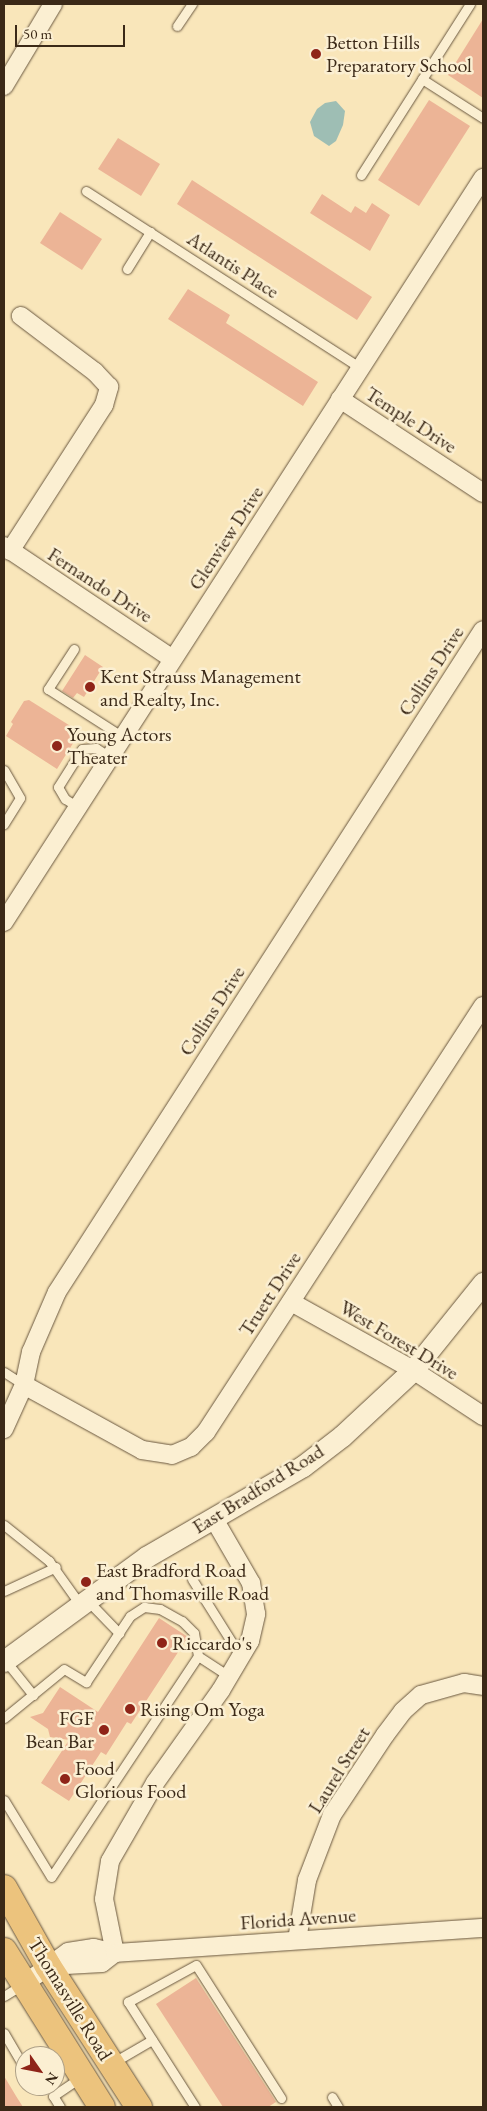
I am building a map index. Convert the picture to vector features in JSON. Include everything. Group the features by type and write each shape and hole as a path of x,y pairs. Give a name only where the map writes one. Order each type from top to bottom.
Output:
{"main road":[{"name":"Thomasville Road","path":"4,1888 48,1966 139,2107"},
{"name":"Thomasville Road","path":"4,1951 14,1990 53,2046"},
{"name":"Thomasville Road","path":"65,2060 82,2076 98,2106"}],"street":[{"path":"4,86 53,4"},
{"name":"Glenview Drive","path":"4,922 483,178"},
{"path":"7,549 104,406 109,387 95,372 21,316"},
{"name":"Temple Drive","path":"340,400 483,493"},
{"name":"Fernando Drive","path":"7,549 174,659"},
{"name":"Collins Drive","path":"4,1429 10,1378 31,1352 57,1292 483,630"},
{"name":"Truett Drive","path":"10,1378 142,1450 172,1454 191,1447 206,1432 483,1006"},
{"name":"East Bradford Road","path":"4,1661 82,1601 146,1557 303,1466 355,1425 413,1370 483,1283"},
{"name":"West Forest Drive","path":"291,1302 413,1370 483,1416"},
{"path":"115,1953 104,1899 110,1861 155,1783 229,1676 250,1641 256,1614 251,1583 214,1519"},
{"name":"Laurel Street","path":"297,1940 307,1880 332,1815 403,1711 421,1695 446,1686 464,1683 483,1686"},
{"name":"Florida Avenue","path":"48,1966 102,1963 115,1953 483,1928"},
{"path":"14,1990 48,1966"}],"lane":[{"path":"177,26 192,4"},
{"path":"361,175 470,4"},
{"path":"422,79 483,118"},
{"name":"Atlantis Place","path":"86,191 361,368"},
{"path":"127,269 150,232"},
{"path":"74,649 48,689 123,738"},
{"path":"78,807 65,799 58,787 82,749 96,748 110,757"},
{"path":"4,770 20,798 4,824"},
{"path":"4,1525 56,1567 82,1601 119,1632"},
{"path":"4,1591 56,1567"},
{"path":"192,1578 241,1657"},
{"path":"4,1718 64,1669 86,1682 130,1616 144,1607 160,1609 182,1621 194,1633 198,1656 51,1877 4,1800"},
{"path":"198,1656 229,1676"},
{"path":"4,1661 33,1695"},
{"path":"195,2107 128,2002 196,1964 281,2098"},
{"path":"4,2033 15,2052"},
{"path":"111,2064 152,2040"},
{"path":"60,2107 53,2096 82,2076"},
{"path":"332,2097 338,2107"}],"water":[{"path":"336,101 345,111 343,125 336,141 329,146 314,136 310,122 317,109 325,103"}],"building":[{"path":"483,19 483,98 448,75"},
{"path":"429,100 470,126 419,206 378,180"},
{"path":"118,138 160,164 141,196 98,169"},
{"path":"192,180 372,297 357,320 177,204"},
{"path":"322,194 351,213 355,206 366,213 372,203 390,215 370,251 310,213"},
{"path":"60,212 102,239 82,270 40,243"},
{"path":"188,289 230,315 226,323 318,382 303,406 168,319"},
{"path":"85,655 103,667 84,697 77,693 73,698 62,691"},
{"path":"29,700 80,732 57,769 6,736 13,724 11,722 24,701"},
{"path":"159,1618 188,1637 131,1724 127,1722 106,1755 101,1752 69,1801 41,1783 69,1740 50,1737 48,1729 30,1717 43,1713 60,1687 98,1712"},
{"path":"196,1978 276,2102 268,2107 223,2107 156,2004"},
{"path":"4,2076 23,2107 4,2107"}],"place":[{"name":"Betton Hills Preparatory School","path":"316,54"},
{"name":"Kent Strauss Management and Realty, Inc.","path":"90,687"},
{"name":"Young Actors Theater","path":"57,746"},
{"name":"East Bradford Road and Thomasville Road","path":"86,1582"},
{"name":"Riccardo's","path":"162,1643"},
{"name":"Rising Om Yoga","path":"130,1709"},
{"name":"FGF Bean Bar","path":"104,1730"},
{"name":"Food Glorious Food","path":"65,1779"}]}
